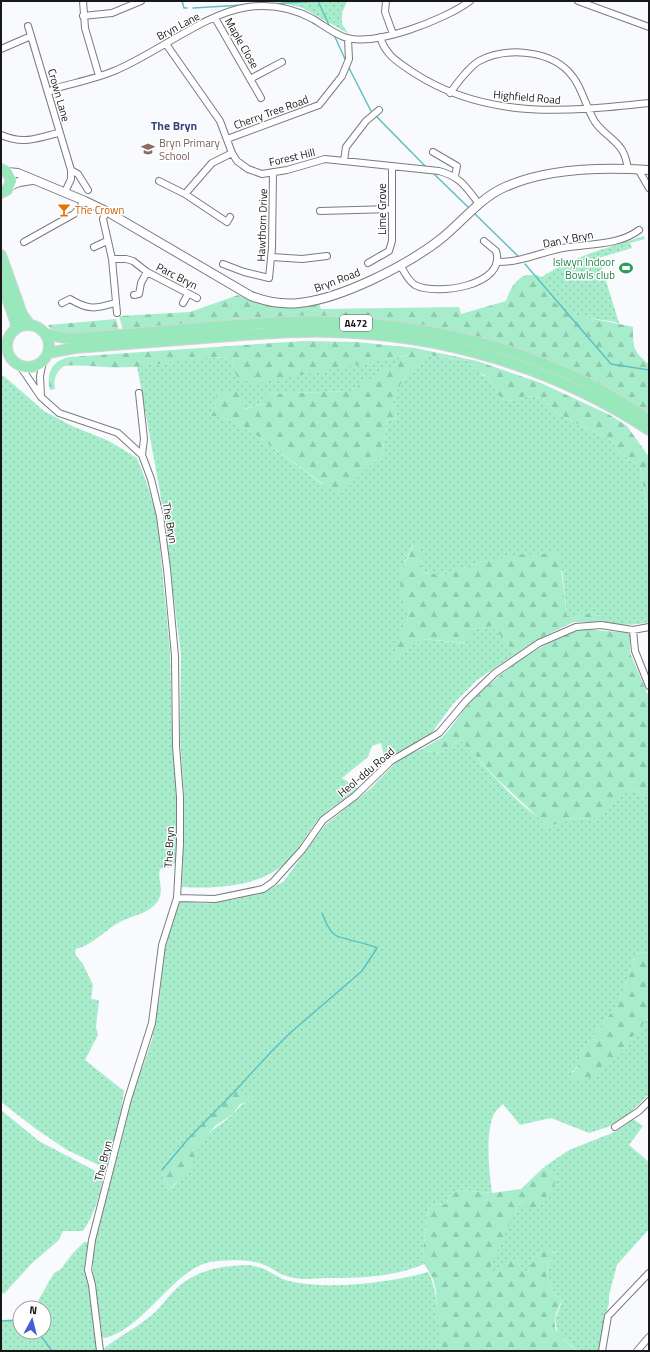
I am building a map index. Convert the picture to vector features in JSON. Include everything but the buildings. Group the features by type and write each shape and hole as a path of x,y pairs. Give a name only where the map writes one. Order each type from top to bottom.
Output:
{"main road":[{"path":"3,193 10,177 4,171"},
{"path":"1,255 22,314 30,325 36,327 45,334 49,346 45,357 32,367 20,366 5,357 6,345 14,331 16,321 1,281"},
{"name":"A472","path":"45,334 71,339 303,322 365,323 402,327 459,338 498,348 543,364 593,386 649,420"},
{"path":"1,342 14,331 30,325"},
{"name":"A472","path":"45,357 75,348 272,334 329,332 394,336 465,349 527,368 587,394 626,415 649,430"}],"street":[{"path":"83,1 85,28 99,76"},
{"path":"83,16 112,13 141,1"},
{"path":"386,1 385,12 392,34"},
{"name":"Bryn Lane","path":"49,93 53,89 114,71 215,18 247,7 278,7 305,15 348,38 364,39 392,34 439,19 470,1"},
{"path":"578,1 649,27"},
{"name":"Maple Close","path":"215,18 261,98"},
{"name":"Crown Lane","path":"28,26 46,88 49,93 50,104 71,170 78,174 88,190"},
{"path":"1,49 31,36"},
{"name":"Highfield Road","path":"380,37 388,54 432,84 450,93 481,102 516,108 588,110 649,103"},
{"name":"Cherry Tree Road","path":"227,139 319,105 342,76 349,59 348,38"},
{"name":"Forest Hill","path":"166,44 220,121 232,153 237,161 248,169 262,174 325,160 439,171 455,176"},
{"path":"450,93 461,78 479,62 502,54 533,54 555,61 569,72 578,86 588,110 596,124 624,153 628,168"},
{"name":"Maple Close","path":"250,78 282,62"},
{"path":"344,161 346,147 366,121 379,110"},
{"path":"1,135 20,141 59,132"},
{"path":"433,152 457,166 455,176 463,183 479,204"},
{"path":"185,194 212,163 232,153"},
{"name":"Lime Grove","path":"368,263 389,251 392,242 392,166"},
{"name":"Bryn Road","path":"4,171 18,173 106,211 233,286 268,302 299,304 320,299 360,284 400,265 440,240 479,204 507,186 542,175 566,172 628,168 649,170"},
{"path":"638,169 649,188"},
{"path":"65,192 70,179 71,170"},
{"name":"Hawthorn Drive","path":"223,264 244,272 269,278 272,257 273,172"},
{"path":"3,193 19,182 32,180"},
{"path":"159,181 185,194 227,222 230,217"},
{"path":"24,242 74,214 85,201"},
{"path":"320,211 392,209"},
{"path":"106,211 103,219 112,259 117,312"},
{"name":"Dan Y Bryn","path":"498,262 517,261 558,249 623,238 639,230"},
{"path":"94,247 107,241"},
{"path":"400,265 411,282 416,286 426,288 447,288 472,283 490,276 495,270 498,262 496,251 484,241"},
{"path":"272,257 302,259 327,256"},
{"name":"Parc Bryn","path":"112,259 126,259 133,261 147,272 197,298"},
{"name":"Parc Bryn","path":"134,294 139,294 141,284 147,272"},
{"path":"183,303 188,294"},
{"path":"62,303 70,299 83,307 98,308 115,303"},
{"path":"41,397 40,376 45,357"},
{"name":"The Bryn","path":"20,366 41,397 59,413 118,433 142,455 151,478 160,516 167,569 175,656 176,746 180,797 180,843 177,898 162,945 152,1023 128,1099 92,1240 88,1270 92,1285 100,1351"},
{"path":"139,393 144,439 142,455"},
{"name":"Heol-ddu Road","path":"177,898 216,899 262,889 273,882 302,850 323,820 355,796 392,761 439,733 485,681 539,643 576,627 601,625 633,630 649,627"},
{"path":"633,630 635,651 649,686"},
{"path":"615,1127 639,1111 649,1101"},
{"path":"602,1351 608,1316 649,1273"},
{"path":"637,1351 649,1337"}],"green space":[{"path":"259,1 347,1 342,13 342,24 349,34 303,8 280,2"},
{"path":"644,236 645,239 630,243 632,248 599,258 619,323 569,313 556,305 540,278 578,258"},
{"path":"526,275 538,275 546,281 548,294 556,303 566,310 594,319 633,327 635,348 640,356 649,364 649,413 587,379 393,322 123,330 119,316 190,312 238,295 269,306 287,308 319,303 321,309 459,307 461,314 506,301 515,283"},
{"path":"116,319 119,331 68,334 51,329 48,325"},
{"path":"303,341 357,342 415,348 477,361 541,383 610,415 627,426 649,457 649,519 640,467 619,452 611,440 558,414 542,398 525,396 514,401 501,399 488,377 473,370 468,361 428,355 417,366 409,371 394,395 393,402 397,418 387,420 382,459 379,457 339,496 252,432 220,416 210,416 216,402 216,395 219,392 236,392 240,396 245,409 266,403 265,394 350,391 409,355 254,384 238,379 232,358 219,357 194,359 144,366 123,367 64,366 56,376 54,382 55,389 50,390 49,379 51,369 58,362 69,357"},
{"path":"410,355 350,391 266,394 266,403 244,409 240,396 216,402 210,416 220,416 252,432 322,484 360,475 379,457 382,458 387,420 397,418 393,402 394,395 409,371 417,366 428,355 468,361 482,375 488,377 501,399 514,401 525,396 542,398 558,414 611,440 619,452 640,467 649,519 649,622 631,625 602,622 601,616 584,613 578,616 567,616 562,570 482,561 445,575 421,573 422,558 412,545 402,569 401,580 402,597 409,612 394,659 422,639 464,643 475,629 493,626 515,654 477,680 453,704 431,734 385,760 381,743 372,746 368,757 342,778 359,789 334,806 320,818 291,858 280,868 268,875 240,884 196,888 182,887 184,799 180,736 181,654 160,492 137,366 196,358 232,358 234,369 285,377"},
{"path":"1,375 44,411 72,426 109,441 137,458 157,517 170,651 172,727 177,785 177,858 172,867 160,869 159,877 161,887 159,899 156,904 141,914 120,922 89,944 76,949 75,954 83,964 93,985 91,999 99,1000 96,1027 98,1035 85,1060 124,1091 119,1124 107,1169 67,1150 36,1129 1,1102"},
{"path":"418,539 422,558 421,573 445,575 482,561 519,555 559,553 567,616 578,616 584,613 601,616 602,622 574,622 542,637 515,654 493,626 475,629 468,643 422,639 393,660 409,612 402,596 400,584 401,572 413,544"},
{"path":"583,629 630,633 630,653 649,697 649,798 633,790 629,791 612,804 608,811 592,819 572,818 563,823 544,827 541,820 496,778 461,740 437,754 422,749 444,735 470,703 495,679 508,669 536,650 551,642"},
{"path":"461,740 516,799 540,819 553,826 572,818 592,819 608,811 612,804 628,791 633,790 649,798 649,952 635,954 618,1004 579,1054 579,1065 571,1073 626,1050 623,1048 649,1017 649,1094 631,1112 608,1127 589,1133 551,1118 520,1125 503,1104 494,1114 489,1132 489,1164 492,1193 461,1190 450,1194 446,1204 432,1205 428,1209 422,1260 424,1264 401,1272 377,1276 303,1279 285,1276 257,1262 236,1260 210,1262 197,1267 184,1275 133,1323 120,1332 105,1338 102,1337 93,1272 93,1255 96,1235 131,1100 152,1040 160,996 164,947 177,904 181,901 212,903 229,900 268,889 284,881 325,825 371,788 394,764 405,756 422,749 437,754","holes":["225,1100 255,1100 243,1104 231,1116 208,1134 197,1148 184,1174 175,1185 168,1190 162,1170 188,1139"]},
{"path":"649,952 649,1017 623,1048 626,1050 599,1072 583,1079 576,1080 569,1077 579,1065 579,1054 618,1004 635,954"},
{"path":"235,1091 256,1100 240,1104 232,1115 215,1126 201,1142 188,1173 168,1190 162,1170 188,1139"},
{"path":"1,1110 39,1141 103,1175 101,1190 96,1204 83,1231 63,1231 59,1240 31,1264 5,1293 1,1294"},
{"path":"633,1119 643,1126 629,1145 649,1162 649,1229 617,1265 609,1295 609,1304 604,1318 600,1351 578,1351 558,1335 555,1319 563,1299 554,1295 547,1274 554,1251 534,1255 530,1268 527,1272 521,1269 518,1261 495,1275 487,1272 520,1202 523,1203 557,1179 544,1167 569,1150 617,1131"},
{"path":"544,1167 557,1179 549,1194 533,1211 520,1202 488,1272 495,1274 506,1260 518,1261 521,1269 527,1272 530,1268 534,1255 543,1253 546,1248 553,1249 554,1252 547,1274 554,1295 563,1299 555,1317 556,1329 564,1340 578,1351 440,1351 436,1291 433,1279 422,1260 428,1209 432,1205 446,1204 450,1194 461,1190 492,1193 521,1189"},
{"path":"84,1242 89,1242 86,1268 93,1307 98,1351 1,1351 1,1321 12,1320 12,1340 52,1340 52,1300 39,1299 54,1273 61,1269 73,1253"},
{"path":"249,1265 264,1269 285,1280 319,1285 376,1282 428,1272 434,1288 436,1299 439,1321 440,1351 103,1351 103,1349 108,1345 151,1316 179,1286 188,1279 216,1268"}],"waterway":[{"path":"182,1 184,8 187,8"},
{"path":"271,4 318,1 329,25"},
{"path":"193,8 243,5"},
{"path":"335,37 345,59"},
{"path":"349,68 371,111"},
{"path":"377,117 426,167"},
{"path":"434,174 468,207"},
{"path":"475,214 519,257"},
{"path":"525,264 611,364 649,370"},
{"path":"162,1170 188,1139 290,1033 362,971 377,948 338,937 329,928 322,913"},
{"path":"1,1321 12,1320"},
{"path":"44,1340 52,1351"}],"place":[{"name":"Bryn Primary School","path":"148,149"},
{"name":"The Crown","path":"64,210"},
{"name":"Islwyn Indoor Bowls club","path":"626,268"}],"district":[{"name":"The Bryn","path":"174,125"}]}
